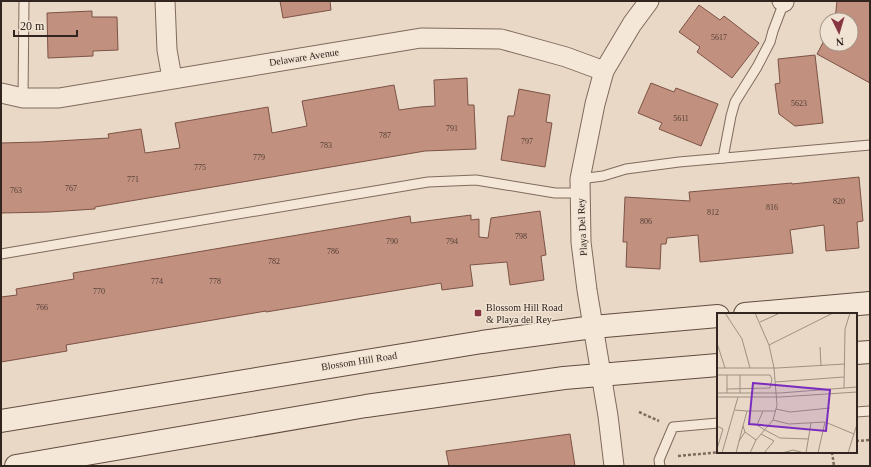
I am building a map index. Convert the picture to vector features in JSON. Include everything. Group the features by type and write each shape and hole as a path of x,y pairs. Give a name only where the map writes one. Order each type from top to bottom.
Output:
{"main road":[{"path":"756,313 870,303"},
{"name":"Blossom Hill Road","path":"1,421 482,342 594,327 717,316"},
{"path":"857,353 870,352"},
{"path":"16,466 366,406 601,374 717,365"}],"street":[{"path":"165,1 167,50 172,78"},
{"name":"Playa Del Rey","path":"614,466 582,242 580,186 594,104 604,71 632,24 649,1"},
{"name":"Delaware Avenue","path":"1,93 23,98 59,98 172,78 421,38 502,39 566,57 604,71"}],"lane":[{"path":"23,98 24,1"},
{"path":"723,158 735,102 757,67 770,42 783,2"},
{"path":"1,254 428,182 476,180 555,192 580,186 603,176 626,169 679,162 870,145"},
{"path":"857,412 870,411"},
{"path":"660,466 659,460 673,427 717,423"}],"path":[{"path":"639,412 673,427"},
{"path":"857,441 870,440"},
{"path":"674,456 717,452"},
{"path":"832,453 834,466"}],"building":[{"path":"280,1 330,1 331,10 283,18"},
{"path":"837,1 870,1 870,83 817,54 819,50 819,52 859,52 859,12 836,12"},
{"path":"699,5 720,20 724,16 759,43 732,78 697,52 700,47 679,32"},
{"path":"92,11 92,17 117,17 118,50 93,51 93,56 48,58 47,13"},
{"path":"815,55 823,123 795,126 779,114 775,84 780,83 778,59"},
{"path":"467,78 468,105 474,105 476,149 425,151 95,207 95,209 1,213 1,143 109,138 108,134 141,129 145,153 180,148 175,123 268,107 272,133 307,126 302,101 394,85 399,110 435,106 434,80"},
{"path":"651,83 674,92 676,88 718,104 701,146 659,129 662,123 638,113"},
{"path":"519,89 550,95 546,122 552,123 545,167 501,160 508,116 514,116"},
{"path":"859,177 863,221 857,222 859,248 826,251 824,225 790,230 793,253 700,262 698,235 667,238 666,244 661,244 660,269 626,267 627,242 623,242 625,197 690,201 689,192"},
{"path":"540,211 546,255 541,256 544,280 510,285 507,262 470,265 473,286 442,290 441,283 266,311 66,345 67,351 1,362 1,297 17,295 16,289 74,279 73,273 410,216 411,223 471,215 471,220 479,219 479,237 488,238 491,218"},
{"path":"570,434 575,466 449,466 446,451"}],"place":[{"name":"Blossom Hill Road & Playa del Rey","path":"478,313"}]}
